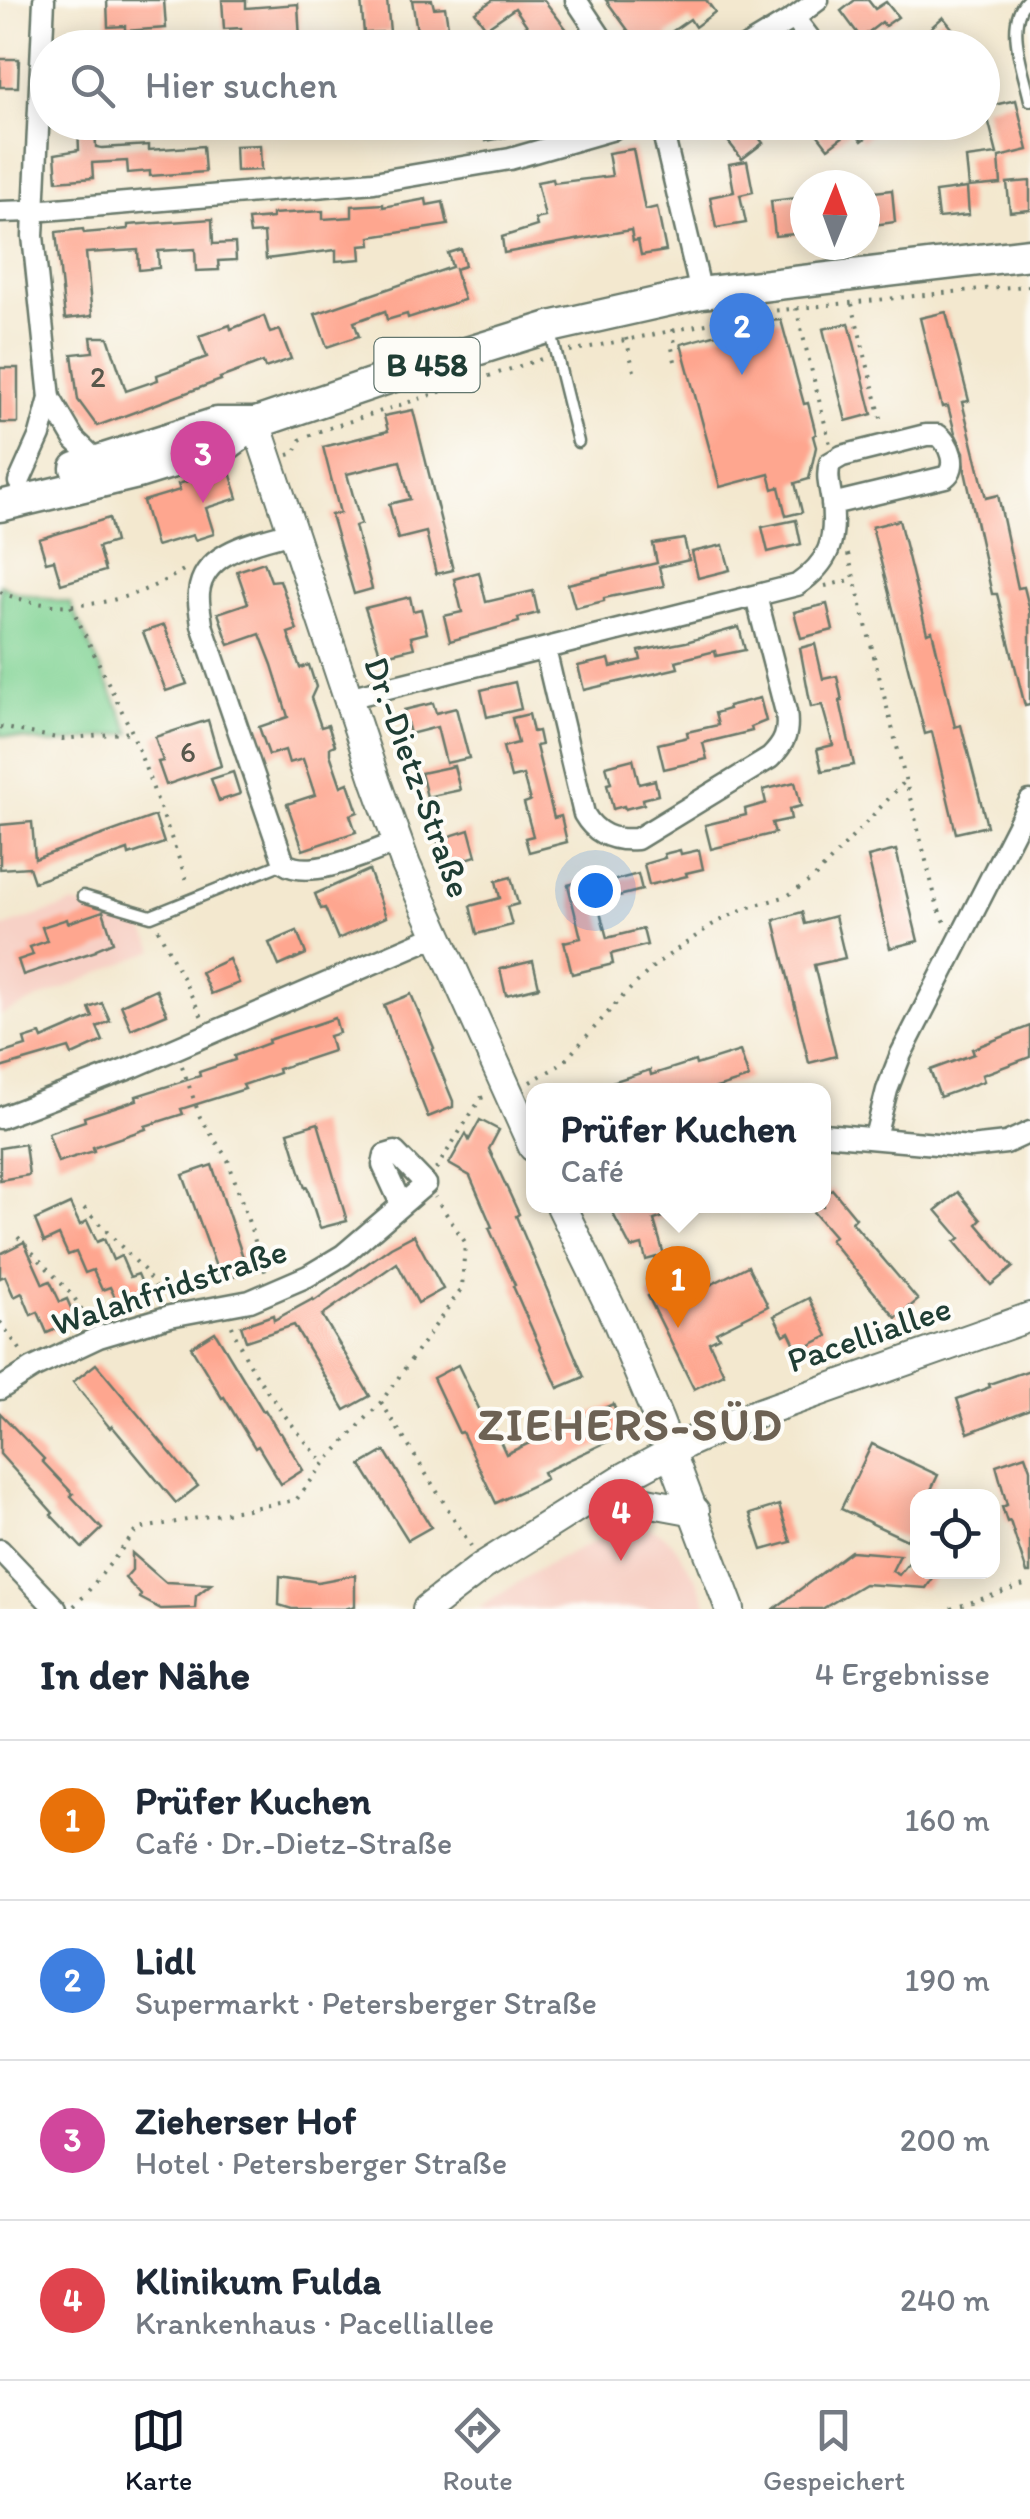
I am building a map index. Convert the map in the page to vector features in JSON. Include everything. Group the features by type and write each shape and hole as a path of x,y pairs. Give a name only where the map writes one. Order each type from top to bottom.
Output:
{"main road":[{"name":"B 458","path":"6,491 138,474 224,446 256,424 412,370 553,341 701,293 1030,254"},
{"name":"B 458","path":"6,491 217,424 256,424"},
{"name":"Dr.-Dietz-Straße","path":"256,424 279,458 292,532 398,842 436,936 526,1132"},
{"path":"564,1213 617,1321 695,1511 730,1609"},
{"name":"Pacelliallee","path":"427,1609 483,1566 671,1452 739,1420 1030,1317"},
{"path":"584,1502 641,1501 695,1511"}],"street":[{"path":"42,30 44,0"},
{"path":"576,0 596,30"},
{"path":"774,30 818,0"},
{"path":"794,18 804,30"},
{"path":"6,491 40,436 50,398 33,236 37,140"},
{"path":"0,212 374,182 510,159 576,140"},
{"path":"665,140 701,293"},
{"path":"50,398 74,439 99,463"},
{"path":"348,698 797,584 817,569 829,550 832,504 827,473 834,460 926,435 938,436 948,446 953,468 950,474 832,504"},
{"path":"292,532 228,553 210,565 199,596 202,625 284,863 306,870 323,867 398,842"},
{"path":"545,650 584,814 605,836 637,838 770,758 784,741 786,712 756,596"},
{"path":"875,1137 900,1054 1030,801"},
{"path":"0,1118 211,1034 436,936"},
{"path":"831,1134 970,1147 1006,1142 1030,1132"},
{"path":"401,1204 382,1165 385,1155 395,1152 426,1184"},
{"name":"Walahfridstraße","path":"0,1389 34,1368 99,1338 170,1316 226,1307 308,1276 344,1256 426,1184"},
{"path":"0,1550 56,1609"}],"lane":[{"path":"1027,0 1016,15 1015,30 1030,100"},
{"path":"553,341 578,442"},
{"path":"83,896 152,916 284,863"}],"path":[{"path":"279,458 295,452 300,440 318,432 500,370 553,341 626,338 796,308 1030,286"},
{"path":"852,302 888,445"},
{"path":"796,308 834,460"},
{"path":"673,329 678,347 672,348 675,362"},
{"path":"626,338 634,371"},
{"path":"856,350 863,348"},
{"path":"866,389 873,387"},
{"path":"846,547 938,908 956,944"},
{"path":"0,592 35,602 94,604 138,593 190,566"},
{"path":"70,606 132,732 194,900"},
{"path":"0,727 62,739 132,732"},
{"path":"527,1083 562,1064 656,964 712,924 743,909 787,896 814,878 906,780"},
{"path":"152,916 211,1034"},
{"path":"174,1049 200,1118 228,1160 272,1292"},
{"path":"70,1609 138,1529 296,1500 380,1402 462,1288 465,1242 426,1184 481,1098 526,1083"},
{"path":"84,1208 145,1271 170,1316"},
{"path":"18,1237 74,1296 99,1338"},
{"path":"226,1307 238,1344 292,1426 324,1464"},
{"path":"0,1322 34,1368"},
{"path":"380,1402 483,1566"},
{"path":"951,1609 1030,1583"}],"shaded area":[{"path":"72,904 126,916 144,930 155,950 0,1015 0,928"},
{"path":"636,1527 661,1533 673,1543 697,1580 709,1609 478,1609 537,1570 619,1530"}],"green space":[{"path":"0,584 16,592 70,603 131,733 53,744 0,735"}],"building":[{"path":"107,0 164,0 166,28 108,27"},
{"path":"222,0 246,0 246,8 298,4 299,30 224,29"},
{"path":"361,0 387,0 390,30 364,30"},
{"path":"412,0 432,0 434,8 445,7 449,30 417,30"},
{"path":"493,0 544,0 567,30 530,30 515,8 486,28 475,12"},
{"path":"606,0 706,0 715,12 695,27 690,19 674,30 628,30"},
{"path":"855,0 868,0 875,9 886,2 898,17 885,26 882,22 872,30 855,30 841,11"},
{"path":"943,17 954,30 928,30"},
{"path":"0,59 19,59 18,87 0,87"},
{"path":"1016,100 1028,150 999,157 1001,184 969,187 966,158 997,154 993,140 1000,140 1000,104"},
{"path":"79,140 96,140 96,147 102,148 203,146 205,172 150,176 150,171 128,173 127,161 92,163 93,178 57,181 55,154 79,150"},
{"path":"727,140 761,140 763,143 742,159"},
{"path":"822,140 839,140 828,148"},
{"path":"260,145 261,170 236,171 235,146"},
{"path":"633,149 645,210 657,207 666,251 641,255 631,230 504,253 502,237 537,226 535,219 545,217 537,182 612,176 608,153"},
{"path":"747,161 753,192 740,195 746,223 716,228 710,197 734,192 729,164"},
{"path":"1030,181 1030,210 1010,212 1007,183"},
{"path":"967,188 969,215 938,218 935,192"},
{"path":"892,190 895,222 880,224 880,191"},
{"path":"426,199 427,205 443,202 448,225 370,237 371,245 360,246 361,259 336,261 336,250 266,259 264,233 250,234 248,220 272,218 272,214 323,211 323,219 352,217 352,206 383,207"},
{"path":"790,199 790,234 775,236 771,201"},
{"path":"212,219 213,244 235,243 236,260 218,261 219,270 196,271 195,249 158,251 159,268 139,270 138,250 86,253 92,316 65,319 56,232 83,229 84,233 128,229 128,225"},
{"path":"461,249 465,266 455,269 464,300 408,318 407,314 387,320 385,311 354,322 359,336 327,347 315,314 452,267 448,253"},
{"path":"946,312 969,401 962,402 986,498 998,495 1018,588 1024,587 1030,611 1030,705 1025,706 997,594 992,594 964,452 948,406 942,407 920,318"},
{"path":"264,316 270,333 280,330 291,359 265,368 263,362 97,426 78,400 72,354 93,352 91,337 108,337 126,391 207,357 199,336"},
{"path":"781,320 816,434 809,479 795,483 802,512 786,516 779,487 773,489 769,474 720,487 681,344"},
{"path":"849,323 872,414 846,421 823,329"},
{"path":"0,368 18,368 18,423 0,423"},
{"path":"413,410 453,570 436,574 426,532 398,539 389,504 410,499 400,461 347,474 361,524 355,526 372,589 354,594 331,515 340,513 323,447 388,431 384,416"},
{"path":"229,469 238,498 206,508 214,534 195,540 193,535 156,546 143,501 180,490 178,484"},
{"path":"109,518 115,542 98,547 105,571 61,584 54,560 46,562 39,539"},
{"path":"796,520 801,544 768,552 762,527"},
{"path":"899,520 927,633 932,631 955,727 961,725 987,826 956,833 932,732 925,734 872,527"},
{"path":"684,539 689,560 659,567 664,586 575,608 568,584 657,563 653,544"},
{"path":"723,545 730,570 698,578 692,552"},
{"path":"264,562 271,581 280,580 297,630 288,633 300,668 309,665 316,687 311,698 321,727 328,725 335,745 330,747 330,754 341,786 348,783 358,812 350,815 356,832 303,850 287,804 315,795 303,759 289,763 285,750 269,755 259,727 288,717 272,665 260,634 229,645 218,613 248,603 237,571"},
{"path":"479,572 486,602 533,591 538,613 450,641 444,616 462,612 454,579"},
{"path":"410,597 413,611 421,609 427,633 411,637 414,648 381,656 365,608"},
{"path":"827,604 833,630 801,638 794,612"},
{"path":"164,625 187,684 166,691 143,632"},
{"path":"739,627 745,650 716,656 715,651 676,661 678,668 584,690 578,666 609,659 611,667 641,660 639,651"},
{"path":"815,644 823,679 837,676 854,765 822,771 817,749 833,745 822,705 811,707 800,648"},
{"path":"515,682 521,709 487,717 481,690"},
{"path":"760,698 766,721 751,727 752,731 703,743 707,759 664,769 658,744 718,725 715,713"},
{"path":"433,703 436,713 456,708 469,758 446,763 437,727 410,734 404,710"},
{"path":"529,714 533,732 538,731 541,745 536,746 554,818 561,816 567,842 529,852 525,838 533,836 524,803 530,801 523,775 511,778 503,747 518,743 512,718"},
{"path":"208,720 221,766 166,785 155,737"},
{"path":"633,759 639,784 655,780 658,795 643,799 644,804 613,809 606,766"},
{"path":"454,766 460,790 427,797 421,773"},
{"path":"233,772 240,794 219,801 211,779"},
{"path":"795,782 801,806 789,809 791,819 772,823 775,833 711,849 705,825 746,815 745,809 766,803 763,790"},
{"path":"155,816 164,843 129,855 128,850 34,882 29,867 0,869 0,825 32,822 35,859"},
{"path":"469,830 476,856 466,859 467,864 444,865 437,840"},
{"path":"680,850 681,854 699,850 703,869 649,885 644,864"},
{"path":"896,850 918,941 890,948 868,857"},
{"path":"369,870 386,917 338,939 315,894"},
{"path":"638,874 642,890 611,898 613,904 599,908 607,938 643,929 647,945 611,954 613,964 572,974 564,942 581,938 568,885 606,875 608,882"},
{"path":"511,877 518,904 507,907 512,925 477,934 470,906 500,898 496,881"},
{"path":"103,911 113,942 23,975 18,960 33,955 30,947 47,941 42,927"},
{"path":"802,912 805,924 835,916 845,958 814,965 836,1056 809,1063 774,920"},
{"path":"297,931 306,954 279,966 269,943"},
{"path":"229,959 239,983 211,994 201,972"},
{"path":"533,961 539,987 506,995 500,969"},
{"path":"156,989 167,1014 131,1029 121,1005"},
{"path":"411,994 453,1101 453,1107 428,1117 384,1005"},
{"path":"102,1003 110,1021 97,1027 103,1041 72,1055 69,1048 0,1068 0,1054 26,1046 24,1039 40,1034 42,1039 93,1017 89,1008"},
{"path":"335,1018 339,1033 329,1036 333,1051 278,1069 279,1073 243,1085 245,1089 181,1109 183,1114 58,1162 48,1133 137,1100 136,1096 200,1076 199,1072 235,1060 234,1056 269,1043 268,1040"},
{"path":"1030,1026 1030,1057 982,1075 984,1081 940,1097 930,1070 974,1054 972,1049"},
{"path":"740,1051 749,1078 733,1083 609,1083 650,1070 651,1075 695,1061 696,1065"},
{"path":"480,1120 499,1130 489,1149 584,1377 558,1388 470,1176 449,1164 466,1134 469,1140"},
{"path":"318,1123 347,1221 320,1228 288,1132"},
{"path":"25,1144 29,1175 0,1180 0,1148"},
{"path":"212,1165 248,1272 221,1281 183,1175"},
{"path":"831,1190 856,1218 852,1222 918,1300 896,1318 830,1240 834,1236 814,1213 831,1213"},
{"path":"958,1192 981,1220 977,1224 1013,1267 991,1285 955,1242 960,1238 936,1210"},
{"path":"70,1204 80,1225 87,1221 97,1242 104,1239 113,1260 121,1256 130,1277 138,1274 147,1295 120,1308 110,1287 102,1290 93,1270 85,1273 76,1252 68,1255 59,1235 44,1242 35,1220"},
{"path":"613,1213 676,1213 654,1220 664,1255 646,1260 642,1245 631,1248"},
{"path":"414,1235 443,1289 418,1303 397,1263 322,1315 370,1396 345,1410 294,1325 246,1341 241,1326 273,1315 274,1320 314,1301"},
{"path":"24,1242 43,1284 50,1281 60,1302 67,1299 76,1320 47,1333 38,1312 31,1315 22,1293 14,1297 5,1276 0,1278 0,1254"},
{"path":"748,1266 768,1306 716,1332 719,1337 709,1342 724,1374 694,1389 648,1296 692,1270 702,1289"},
{"path":"809,1298 828,1336 798,1351 789,1332 784,1335 774,1316"},
{"path":"215,1332 303,1470 281,1484 191,1347"},
{"path":"96,1364 198,1486 176,1503 73,1382"},
{"path":"458,1365 506,1454 613,1404 626,1433 543,1472 546,1479 496,1503 433,1378"},
{"path":"1030,1370 1030,1409 968,1433 957,1399"},
{"path":"0,1413 102,1529 82,1548 0,1454"},
{"path":"872,1444 938,1475 931,1489 910,1489 907,1540 841,1509"},
{"path":"385,1451 431,1527 408,1540 361,1465"},
{"path":"1025,1455 1030,1469 1030,1573 1002,1507 1007,1505 996,1465"},
{"path":"779,1505 791,1542 762,1550 750,1514"},
{"path":"851,1551 900,1555 892,1571 899,1575 910,1561 910,1579 932,1579 926,1588 864,1584 822,1609 774,1609"},
{"path":"132,1553 165,1582 211,1584 196,1596 195,1608 161,1609 140,1598 125,1578 132,1570"},
{"path":"355,1575 355,1606 292,1609 279,1605 280,1576 318,1582"}],"place":[{"name":"Lidl","path":"742,375"},
{"name":"Zieherser Hof","path":"203,503"},
{"name":"Prüfer Kuchen","path":"678,1328"},
{"name":"Klinikum Fulda","path":"621,1561"}],"district":[{"name":"ZIEHERS-SÜD","path":"631,1424"}]}
